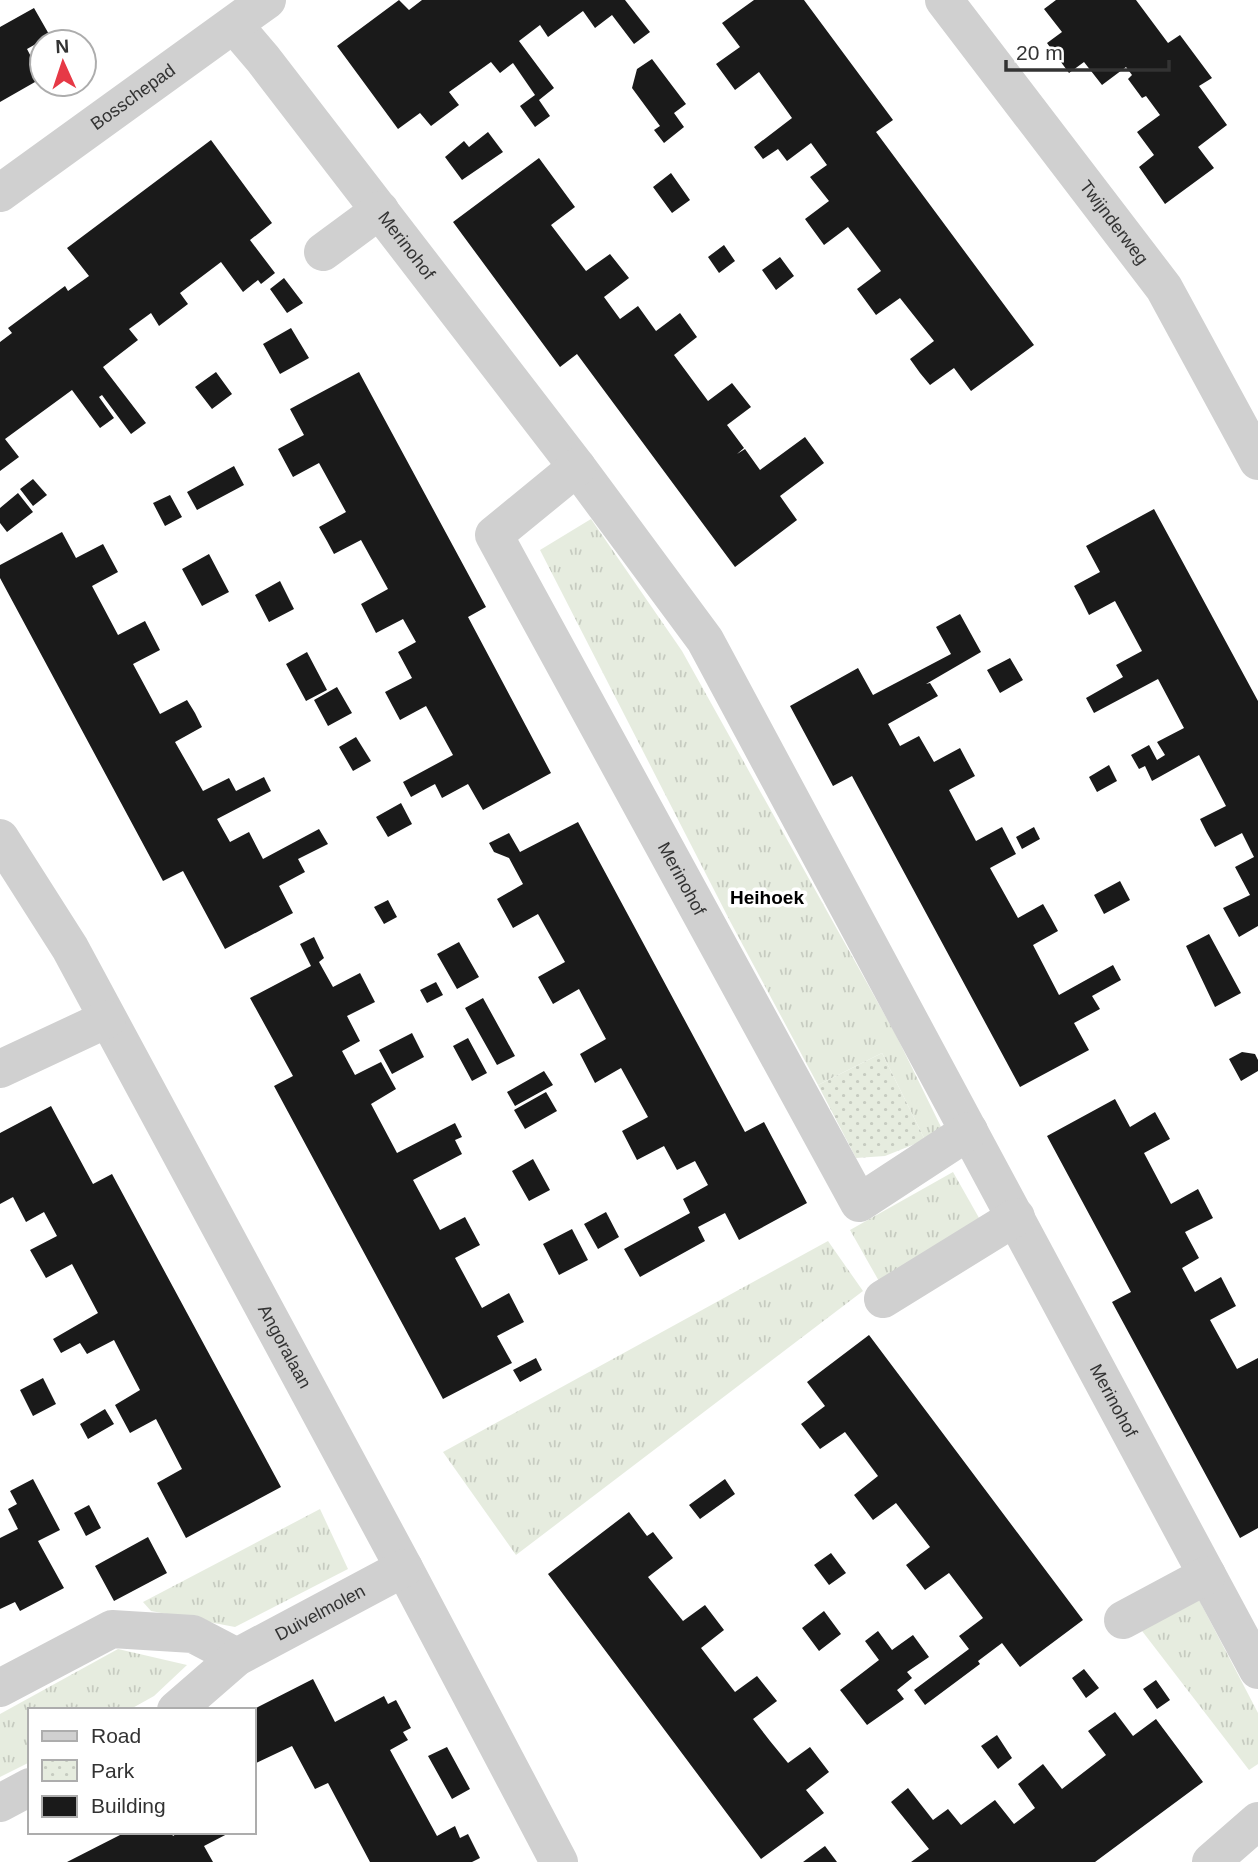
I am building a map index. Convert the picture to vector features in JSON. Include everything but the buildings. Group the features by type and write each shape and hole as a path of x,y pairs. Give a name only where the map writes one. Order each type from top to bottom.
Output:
{"street":[{"name":"Bosschepad","path":"0,192 267,0"},
{"name":"Twijnderweg","path":"944,0 1164,288 1258,461"},
{"name":"Merinohof","path":"234,25 577,467 705,640 1258,1670"},
{"path":"323,253 380,210"},
{"name":"Merinohof","path":"577,467 494,535 859,1203 970,1131"},
{"name":"Angoralaan","path":"0,838 70,948 559,1862"},
{"path":"0,1069 107,1019"},
{"path":"883,1299 1016,1217"},
{"name":"Duivelmolen","path":"178,1708 237,1657 404,1568"},
{"path":"1123,1620 1207,1575"},
{"path":"0,1688 112,1629 193,1634 237,1657"},
{"path":"0,1803 28,1788"},
{"path":"1211,1862 1258,1821"}],"green space":[{"path":"591,519 682,651 896,1035 943,1131 925,1140 882,1053 818,1085 731,923 540,550"},
{"path":"882,1053 925,1140 885,1156 856,1158 818,1085"},
{"path":"953,1172 983,1225 880,1283 850,1230"},
{"path":"828,1241 863,1291 516,1555 443,1452"},
{"path":"320,1509 348,1569 235,1627 151,1611 143,1602"},
{"path":"1196,1594 1258,1713 1258,1764 1249,1770 1139,1627"},
{"path":"118,1649 187,1665 154,1696 133,1708 28,1708 28,1763 0,1777 0,1714"}],"district":[{"name":"Heihoek","path":"767,897"}]}
